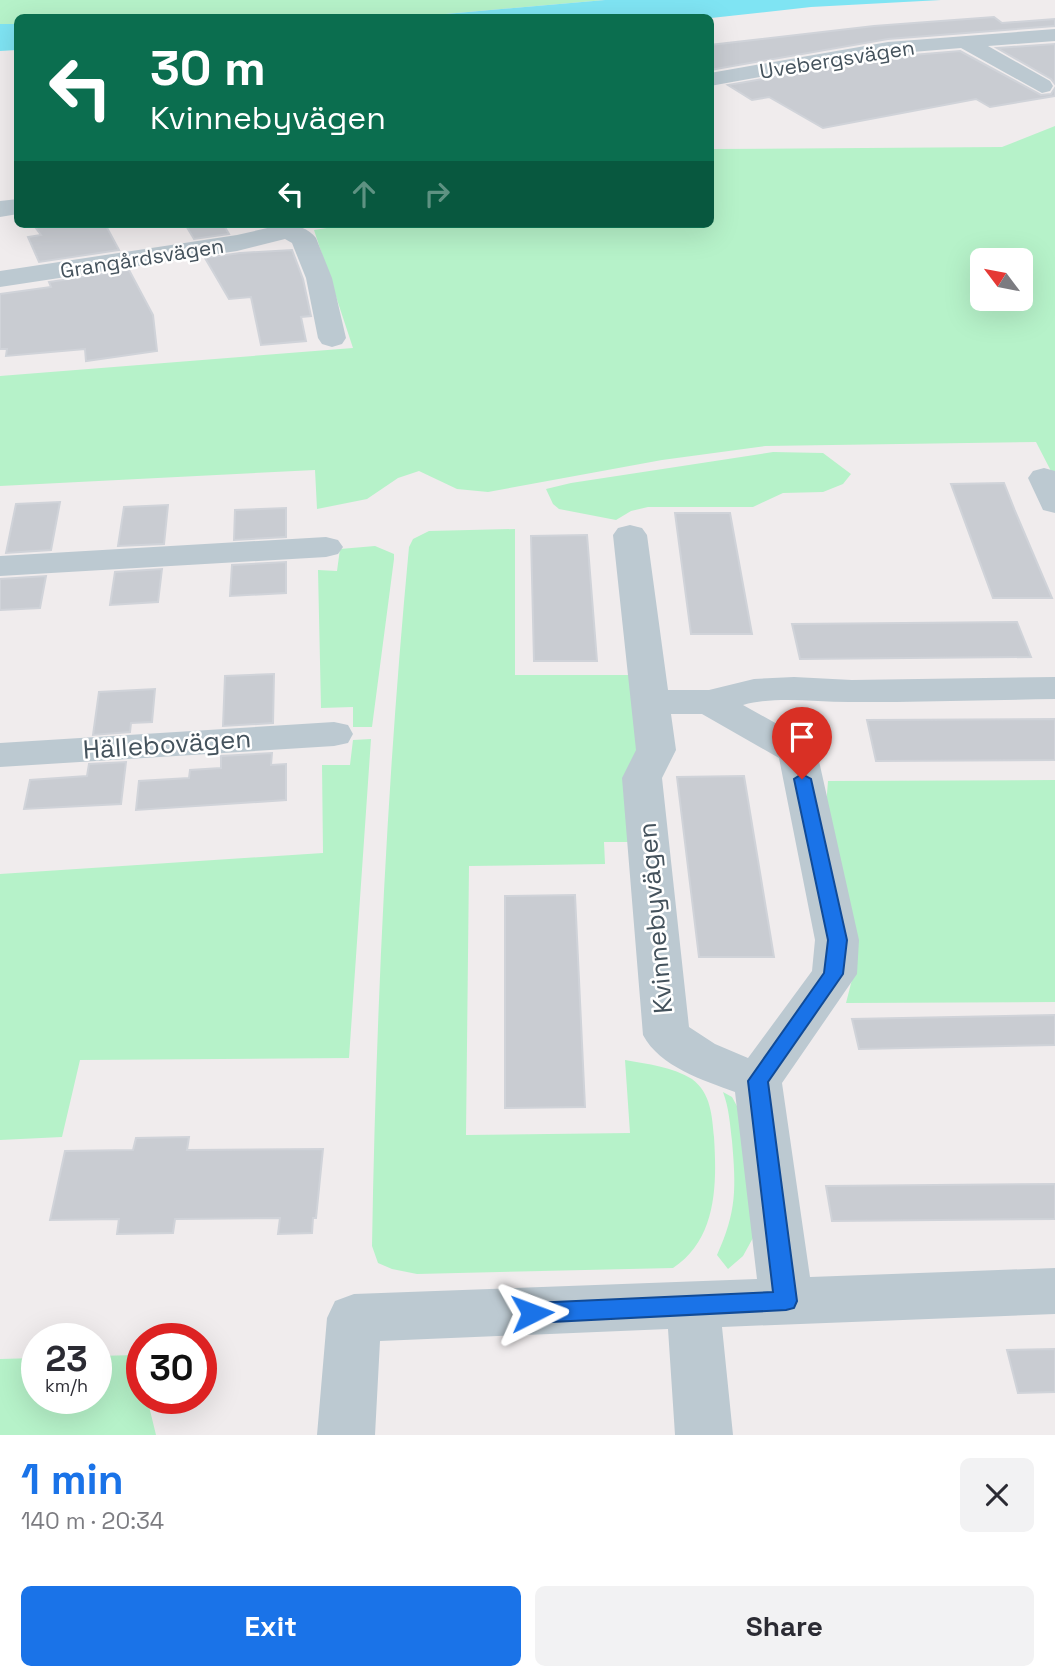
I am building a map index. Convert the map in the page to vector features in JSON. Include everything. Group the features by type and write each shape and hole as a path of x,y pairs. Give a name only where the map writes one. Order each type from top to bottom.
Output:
{"street":[{"name":"Uvebergsvägen","path":"714,79 888,48 1055,35"},
{"path":"965,42 1042,86"},
{"name":"Grangårdsvägen","path":"0,279 237,243 288,231 303,238 319,278 332,338"},
{"name":"Kvinnebyvägen","path":"630,535 656,750 642,778 666,1035 685,1051 712,1065 758,1081"},
{"path":"0,566 326,547"},
{"path":"651,702 710,702 754,690 794,688 852,691 1055,688"},
{"path":"710,702 797,752 837,940 834,974 758,1081 786,1301"},
{"name":"Hällebovägen","path":"0,754 334,734"},
{"path":"346,1435 354,1318 1055,1291"},
{"path":"694,1306 710,1431"}],"green space":[{"path":"0,0 605,0 446,14 14,14 14,24 0,24"},
{"path":"1055,126 1055,471 1051,471 1036,442 765,446 662,460 488,492 457,489 419,471 398,478 367,499 317,509 315,470 0,486 0,376 353,348 314,230 714,228 714,149 1002,147"},
{"path":"773,452 823,453 851,474 843,484 823,492 783,493 753,507 648,507 631,511 616,520 559,509 553,504 546,489 571,483"},
{"path":"515,529 515,675 632,675 641,751 635,842 604,842 605,864 469,866 466,1135 630,1133 625,1060 668,1069 692,1079 707,1098 711,1113 715,1155 714,1191 706,1226 698,1242 688,1256 673,1268 417,1274 378,1263 372,1246 384,896 394,721 409,547 413,539 429,531"},
{"path":"375,546 394,554 394,559 372,727 353,727 353,707 321,708 318,570 337,571 340,549"},
{"path":"371,739 349,1058 80,1060 62,1137 0,1140 0,874 323,853 322,765 350,765 353,740"},
{"path":"1055,780 1055,1002 846,1003 857,960 826,807 828,781"},
{"path":"723,1092 732,1097 738,1108 754,1236 743,1256 728,1269 717,1255 734,1199 730,1122"},
{"path":"126,1355 126,1414 151,1414 156,1435 0,1435 0,1359 21,1358 21,1414 112,1414 112,1356"}],"water":[{"path":"605,0 941,0 811,7 714,18 714,14 446,14"},
{"path":"0,24 14,24 14,50 0,51"}],"building":[{"path":"994,17 1002,23 1055,19 1055,26 888,39 714,69 714,45 874,26"},
{"path":"1055,44 1055,84 1051,79 997,48"},
{"path":"960,51 1041,95 1051,94 1055,88 1055,96 990,107 976,99 823,128 769,97 752,100 728,85 888,57"},
{"path":"36,228 107,228 119,250 39,262 28,237 41,235"},
{"path":"187,228 225,228 229,234 194,239"},
{"path":"292,250 303,279 311,316 301,317 306,341 261,345 251,297 229,299 205,258"},
{"path":"129,270 153,315 157,351 86,361 85,349 6,356 7,349 0,349 0,294 51,287 49,282"},
{"path":"1004,483 1052,598 993,598 951,484"},
{"path":"60,502 51,550 6,553 16,504"},
{"path":"168,505 164,544 118,546 124,507"},
{"path":"286,508 286,537 234,540 235,510"},
{"path":"675,513 730,513 752,634 691,634"},
{"path":"587,535 597,661 534,661 531,536"},
{"path":"286,562 286,593 230,596 232,565"},
{"path":"162,569 158,602 110,605 115,572"},
{"path":"46,576 40,608 0,610 0,579"},
{"path":"1017,622 1031,657 800,659 792,624"},
{"path":"274,674 273,723 223,726 225,676"},
{"path":"155,689 152,722 131,723 130,732 93,735 99,692"},
{"path":"1055,719 1055,760 876,761 867,720"},
{"path":"272,753 271,765 286,764 286,800 136,810 139,781 189,778 190,770 221,768 221,756"},
{"path":"126,762 121,804 24,809 30,780 87,776 89,764"},
{"path":"744,776 774,957 699,957 677,777"},
{"path":"575,895 585,1107 505,1108 505,896"},
{"path":"1055,1015 1055,1045 859,1049 852,1019"},
{"path":"189,1137 187,1150 323,1149 312,1233 278,1234 280,1218 175,1219 173,1233 117,1234 119,1219 50,1220 65,1151 133,1150 136,1138"},
{"path":"1055,1184 1055,1219 832,1221 826,1186"},
{"path":"1055,1349 1055,1392 1018,1393 1007,1350"}],"route":[{"path":"532,1313 786,1301 758,1081 834,974 837,940 802,779"}]}
